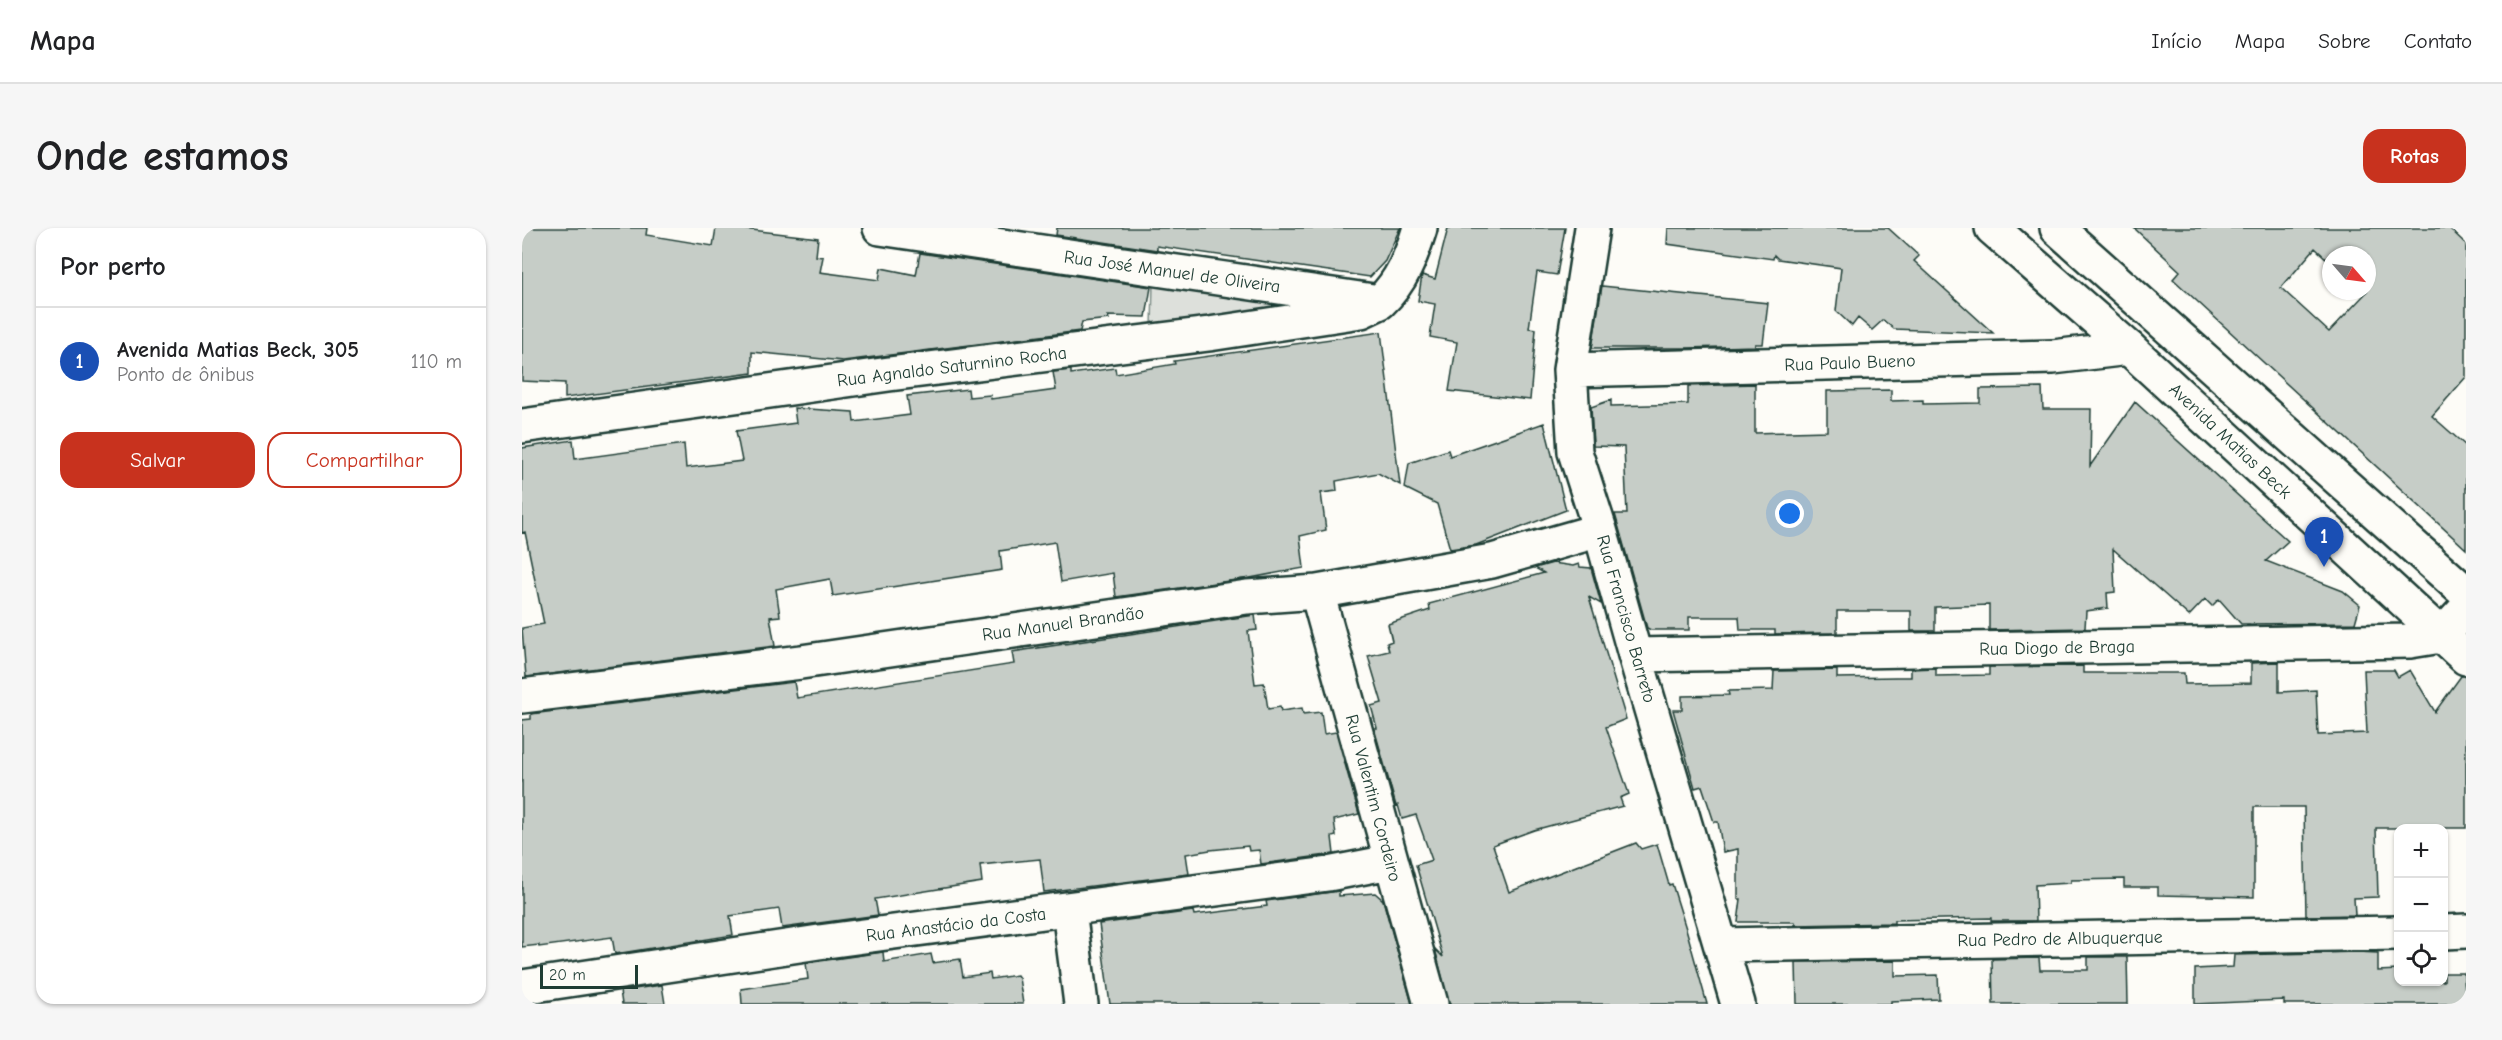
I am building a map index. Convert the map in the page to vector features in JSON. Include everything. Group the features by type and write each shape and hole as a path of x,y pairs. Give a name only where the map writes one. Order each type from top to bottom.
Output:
{"street":[{"name":"Rua José Manuel de Oliveira","path":"880,228 1380,302"},
{"path":"1380,302 1394,289 1409,263 1420,228"},
{"name":"Rua Francisco Barreto","path":"1592,228 1570,370 1575,452 1600,530 1738,1004"},
{"name":"Avenida Matias Beck","path":"1992,228 2129,348 2466,658"},
{"path":"2057,228 2466,593"},
{"name":"Rua Agnaldo Saturnino Rocha","path":"522,426 878,375 1230,331 1361,311 1380,302"},
{"name":"Rua Paulo Bueno","path":"1570,370 2053,357 2129,348"},
{"name":"Rua Manuel Brandão","path":"522,696 801,662 1247,597 1317,592 1492,561 1600,530"},
{"name":"Rua Valentim Cordeiro","path":"1317,592 1431,1004"},
{"path":"2441,636 2466,609"},
{"name":"Rua Diogo de Braga","path":"1635,655 2398,642 2441,636"},
{"name":"Rua Anastácio da Costa","path":"522,987 901,931 1328,874 1390,862"},
{"path":"1069,910 1081,1004"},
{"path":"2448,932 2466,931"},
{"name":"Rua Pedro de Albuquerque","path":"1722,945 2394,933"}],"shaded area":[{"path":"1153,281 1321,305 1152,330"}],"building":[{"path":"522,228 647,228 646,235 713,246 716,228 735,228 818,238 816,256 823,257 820,272 879,280 881,268 916,275 920,253 1151,287 1146,317 1108,316 1109,319 1082,322 1080,331 843,361 752,352 752,373 565,398 565,383 522,381"},
{"path":"1057,228 1400,228 1385,261 1370,277 1157,246 1157,250 1056,235"},
{"path":"1448,228 1565,228 1557,275 1537,272 1529,328 1536,329 1530,400 1449,391 1457,342 1430,337 1435,304 1418,301 1422,275 1435,279"},
{"path":"1668,228 1888,228 1919,256 1914,261 1993,333 1894,329 1883,320 1872,330 1858,318 1852,326 1836,311 1841,268 1778,259 1774,255 1773,259 1667,244"},
{"path":"2134,228 2449,228 2466,244 2466,377 2432,416 2466,446 2466,549 2173,279 2180,271"},
{"path":"1602,286 1768,303 1763,344 1687,348 1592,348"},
{"path":"1381,332 1400,485 1378,473 1336,481 1337,491 1321,493 1326,530 1300,536 1304,568 1116,597 1113,573 1061,582 1055,542 1000,551 1002,570 833,596 830,579 776,589 780,616 770,617 775,646 526,677 522,628 544,624 525,532 522,533 522,448 573,440 575,459 684,444 686,468 742,461 736,431 796,423 794,408 853,412 854,422 910,415 907,396 968,389 969,397 990,395 991,399 1056,390 1053,372 1071,370 1071,374 1115,368 1116,374 1175,364 1174,361"},
{"path":"1755,384 1755,433 1827,431 1827,391 1891,390 1891,401 1923,400 1923,404 1980,403 1980,389 2042,388 2043,409 2091,409 2090,466 2135,402 2288,541 2266,561 2343,591 2360,605 2355,623 2241,624 2219,599 2212,606 2205,599 2189,616 2113,549 2115,592 2107,593 2108,608 2086,611 2085,628 1989,630 1989,605 1935,607 1935,631 1911,631 1911,611 1837,611 1837,633 1775,634 1775,630 1740,630 1739,617 1689,617 1689,630 1651,630 1647,628 1615,514 1627,514 1624,447 1593,446 1591,407 1611,400 1611,406 1688,404 1688,386"},
{"path":"1544,423 1566,510 1476,545 1450,549 1437,504 1405,488 1409,463 1448,450 1450,456"},
{"path":"1553,563 1573,566 1579,564 1580,567 1591,568 1601,604 1589,597 1626,719 1606,727 1629,794 1620,798 1623,806 1534,830 1493,845 1509,892 1636,843 1641,849 1657,844 1669,885 1672,884 1687,932 1707,1004 1449,1004 1435,949 1443,957 1416,865 1432,860 1416,815 1402,819 1398,805 1396,806 1374,728 1377,728 1371,706 1382,703 1368,656 1389,651 1387,643 1392,641 1388,624 1430,610 1429,604 1544,573 1535,568"},
{"path":"1255,615 1257,630 1248,631 1255,684 1264,683 1268,709 1280,707 1281,711 1302,708 1303,714 1321,712 1324,734 1336,732 1359,814 1334,820 1336,836 1332,837 1334,854 1261,864 1259,850 1249,851 1248,846 1210,850 1186,854 1189,874 1044,892 1040,859 980,865 982,882 875,899 878,915 782,928 779,909 730,916 733,935 615,954 612,937 539,947 539,945 522,947 522,720 531,719 531,714 794,682 797,698 1014,664 1012,652"},
{"path":"2279,662 2279,692 2316,690 2318,735 2367,733 2364,670 2394,670 2398,677 2410,670 2435,712 2461,676 2466,676 2466,828 2448,828 2448,824 2394,824 2394,828 2376,828 2378,897 2354,898 2355,915 2306,916 2304,807 2254,807 2254,897 2158,895 2158,887 2124,887 2124,879 2071,880 2071,883 2035,885 2036,921 1991,921 1991,918 1795,925 1795,922 1738,922 1741,899 1738,899 1738,849 1723,852 1718,822 1714,822 1702,786 1695,788 1673,710 1682,710 1682,696 1729,695 1728,691 1773,690 1774,671 1837,670 1837,678 1911,677 1911,669 1936,668 1936,676 1989,675 1989,667 2083,666 2083,673 2184,673 2185,684 2251,683 2251,663"},
{"path":"1339,891 1339,896 1375,893 1383,900 1412,1004 1110,1004 1099,924 1193,911 1194,915 1267,906 1266,901"},
{"path":"883,952 884,962 931,954 933,963 960,959 963,977 990,973 991,979 1017,975 1023,1004 742,1004 741,989 808,979 806,963"},
{"path":"2378,953 2378,971 2394,970 2394,986 2448,986 2448,973 2464,973 2465,1004 2284,1004 2284,1000 2195,1004 2195,969 2233,967 2234,955"},
{"path":"2088,957 2127,957 2128,1004 1993,1004 1992,959 2039,958 2040,970 2088,970"},
{"path":"1895,961 1895,976 1938,975 1939,999 1891,1001 1891,1004 1797,1004 1796,962"},
{"path":"662,985 665,1004 622,1004 620,991"}],"place":[{"name":"Avenida Matias Beck, 305","path":"2324,567"}]}
